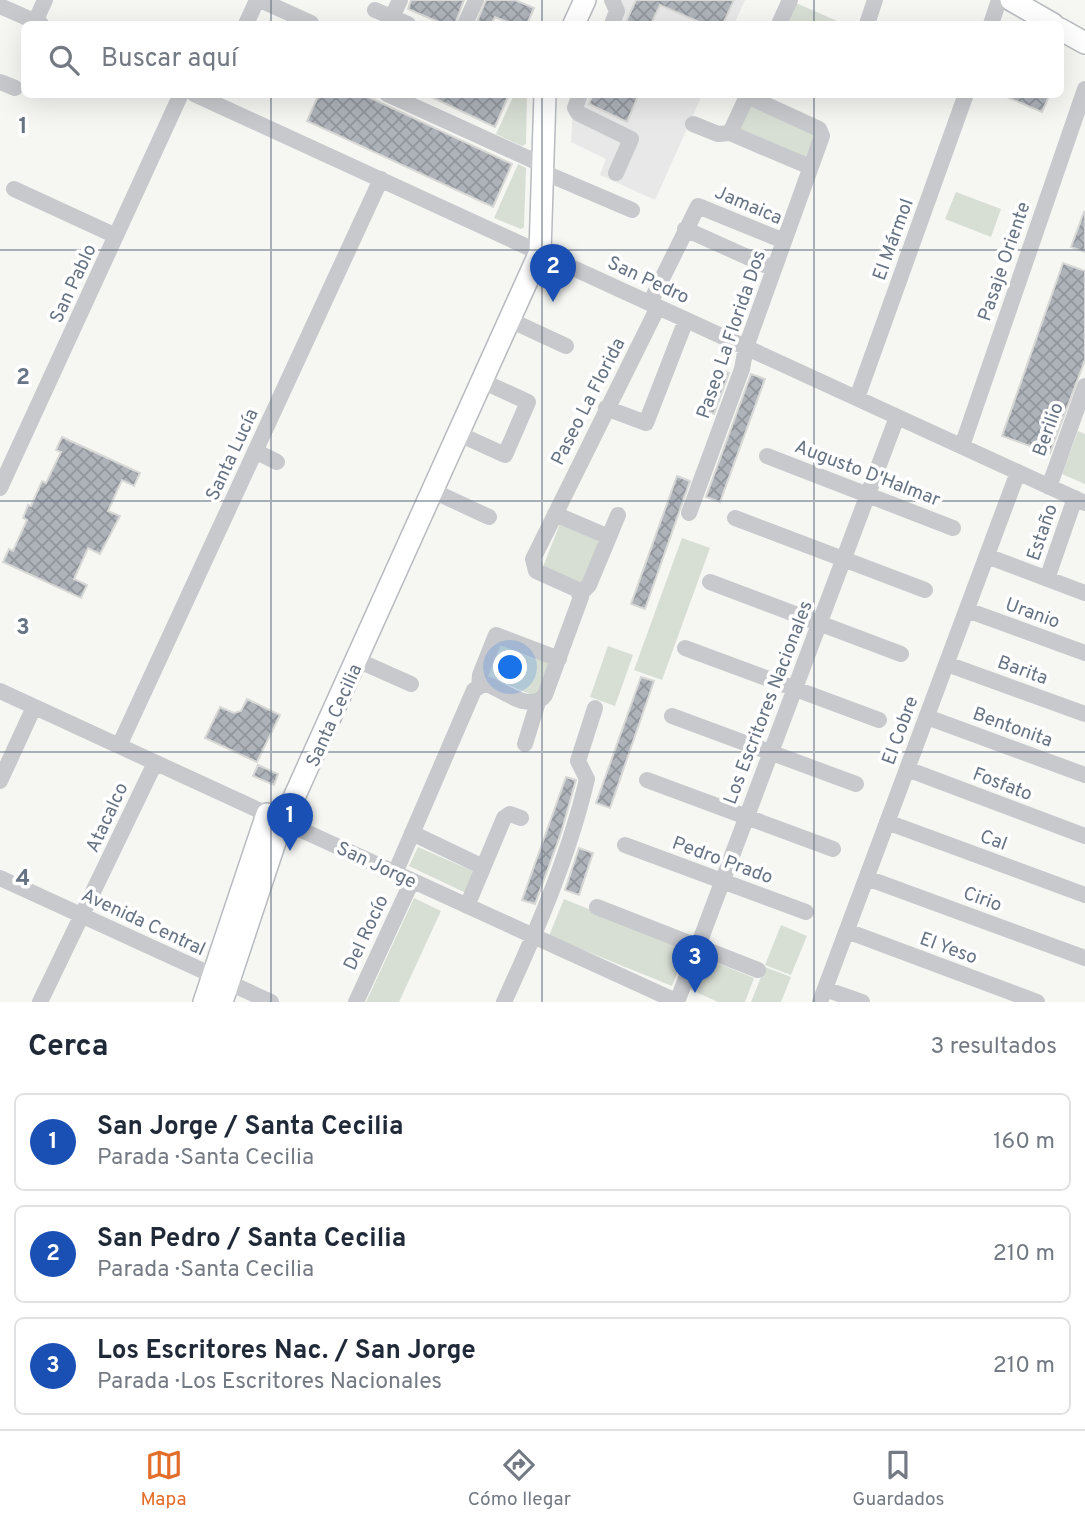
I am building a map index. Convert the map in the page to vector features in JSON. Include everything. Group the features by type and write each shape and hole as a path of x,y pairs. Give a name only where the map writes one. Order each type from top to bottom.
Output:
{"main road":[{"path":"575,21 585,0"},
{"path":"1011,0 1048,21"},
{"path":"1064,31 1085,43"},
{"path":"540,252 545,98"},
{"name":"Santa Cecilia","path":"204,1002 221,987 276,818 357,660 540,252"}],"street":[{"path":"39,21 45,0"},
{"path":"248,21 259,0 306,21"},
{"path":"392,17 400,0"},
{"path":"466,21 476,0"},
{"path":"612,0 617,11 613,21"},
{"path":"780,21 790,0"},
{"path":"868,21 875,0"},
{"path":"992,21 999,0"},
{"path":"0,6 34,21"},
{"path":"375,10 401,21"},
{"name":"Pasaje Oriente","path":"962,446 1085,89"},
{"name":"San Pablo","path":"0,488 179,98"},
{"name":"San Pedro","path":"212,98 381,179 1080,501"},
{"path":"395,98 632,210"},
{"path":"579,98 575,108 578,113 631,139 616,173"},
{"name":"Paseo La Florida Dos","path":"730,133 746,98"},
{"name":"Paseo La Florida Dos","path":"689,513 822,136 820,131 753,98"},
{"name":"El Mármol","path":"857,398 965,98"},
{"path":"693,124 718,134 730,133 810,167"},
{"name":"Santa Lucía","path":"119,746 381,179"},
{"path":"15,189 116,236"},
{"name":"Jamaica","path":"698,206 784,241"},
{"name":"Paseo La Florida","path":"580,594 533,566 533,559 606,408 654,305 685,229 698,206"},
{"path":"685,229 774,269"},
{"path":"510,320 566,346"},
{"path":"606,408 646,423 686,320"},
{"path":"459,434 505,455 524,412 528,402 482,381"},
{"name":"Berilio","path":"1049,486 1085,386"},
{"name":"Los Escritores Nacionales","path":"678,1002 897,416"},
{"path":"255,451 277,462"},
{"name":"Augusto D'Halmar","path":"767,456 953,528"},
{"name":"El Cobre","path":"823,995 1018,472"},
{"path":"433,491 489,517"},
{"name":"Estaño","path":"1047,579 1080,501"},
{"path":"555,514 609,537"},
{"path":"525,744 538,702 545,695 559,659 580,594 589,585 618,515"},
{"path":"735,518 925,590"},
{"path":"987,556 1085,593"},
{"path":"710,582 901,654"},
{"name":"Uranio","path":"967,610 1085,653"},
{"path":"395,873 445,752 479,686 480,675 496,635 559,659"},
{"path":"685,648 879,720"},
{"path":"357,660 411,684"},
{"name":"Barita","path":"947,664 1085,714"},
{"path":"479,686 489,685 528,702 538,702"},
{"name":"San Jorge","path":"0,691 535,936 655,997 678,1002"},
{"path":"0,781 34,707"},
{"path":"504,1002 535,936 580,809 587,779 578,761 595,708"},
{"path":"672,716 856,784"},
{"name":"Bentonita","path":"927,717 1085,775"},
{"name":"Atacalco","path":"40,1002 155,763"},
{"name":"Fosfato","path":"907,769 1085,836"},
{"path":"647,780 833,849"},
{"path":"467,906 504,818 510,814 521,818"},
{"name":"Cal","path":"887,822 1085,895"},
{"path":"412,833 483,867"},
{"name":"Pedro Prado","path":"625,845 806,912"},
{"name":"Cirio","path":"867,877 1085,958"},
{"name":"Avenida Central","path":"0,878 83,916 221,987 271,1002"},
{"name":"Del Rocío","path":"356,1002 412,881"},
{"path":"597,907 758,970"},
{"name":"El Yeso","path":"847,931 1037,1002"},
{"path":"823,995 862,1002"}],"shaded area":[{"path":"614,0 745,0 735,21 605,21"},
{"path":"796,3 837,21 789,21"},
{"path":"513,98 527,98 526,144 522,146 496,134"},
{"path":"574,98 701,98 655,200 600,175 606,159 571,142"},
{"path":"750,103 816,133 804,160 738,130"},
{"path":"518,164 526,168 524,227 521,229 494,218"},
{"path":"956,192 1001,209 991,237 945,219"},
{"path":"1078,431 1085,434 1085,484 1062,474"},
{"path":"561,521 602,537 582,588 541,572"},
{"path":"682,538 710,548 662,680 634,670"},
{"path":"500,633 554,654 537,697 483,675"},
{"path":"608,646 633,655 615,706 590,697"},
{"path":"418,847 477,873 468,894 409,866"},
{"path":"414,898 441,911 399,1002 366,1002"},
{"path":"564,899 687,949 672,986 549,936"},
{"path":"781,925 807,936 791,975 765,965"},
{"path":"702,957 754,978 745,1002 718,1002 689,989"},
{"path":"765,967 791,977 781,1002 751,1002"}],"building":[{"path":"411,0 464,0 456,21 436,21 408,9"},
{"path":"486,0 515,0 534,8 528,21 505,21 495,17 493,21 477,21"},
{"path":"636,0 734,0 724,21 697,21 660,5 652,21 626,21"},
{"path":"317,98 371,98 512,164 493,207 307,121"},
{"path":"433,98 507,98 495,127"},
{"path":"591,98 637,98 627,122 589,104"},
{"path":"1009,98 1048,98 1042,112"},
{"path":"1085,213 1085,252 1071,247"},
{"path":"1063,263 1085,271 1085,360 1050,453 1002,436"},
{"path":"718,368 729,373 714,414 703,410"},
{"path":"751,374 765,379 720,502 706,497"},
{"path":"62,437 140,473 134,486 122,480 108,511 120,516 100,554 88,548 74,579 87,585 81,598 3,562 9,549 13,551 27,520 23,518 28,505 31,506 42,481 46,483 61,452 56,450"},
{"path":"677,476 690,481 645,609 631,604"},
{"path":"641,677 654,681 610,808 596,803"},
{"path":"247,699 280,715 257,762 205,738 220,707 234,713 241,711"},
{"path":"258,765 278,774 274,785 253,776"},
{"path":"566,777 576,780 561,833 535,904 522,900"},
{"path":"579,848 593,853 579,895 565,890"}],"place":[{"name":"San Pedro / Santa Cecilia","path":"553,302"},
{"name":"San Jorge / Santa Cecilia","path":"290,851"},
{"name":"Los Escritores Nac. / San Jorge","path":"695,993"}]}
